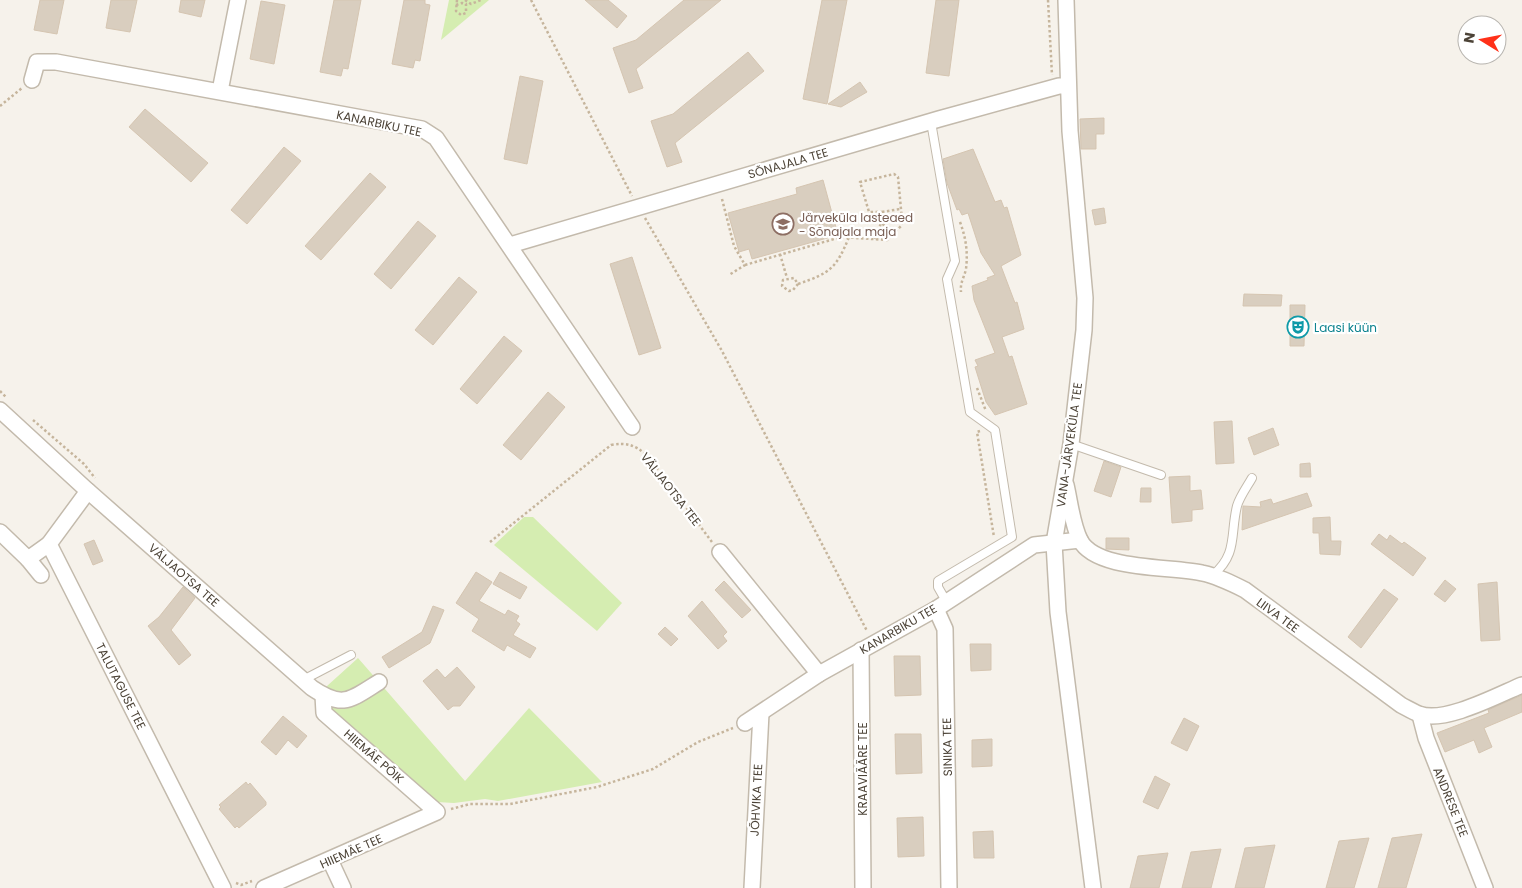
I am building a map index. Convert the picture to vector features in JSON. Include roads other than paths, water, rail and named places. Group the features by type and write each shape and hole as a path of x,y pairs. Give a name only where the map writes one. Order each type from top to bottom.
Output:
{"street":[{"path":"220,91 238,0"},
{"name":"VANA-JÄRVEKÜLA TEE","path":"1066,0 1061,87 1085,298 1084,330 1071,444 1054,543 1058,612 1093,888"},
{"name":"KANARBIKU TEE","path":"32,80 37,62 56,62 422,129 436,138 632,427"},
{"name":"SÕNAJALA TEE","path":"510,245 931,122 1061,87"},
{"name":"VÄLJAOTSA TEE","path":"4,404 91,494 303,680 323,695 341,701 352,699 379,682"},
{"path":"1064,478 1080,540"},
{"path":"28,559 49,544 91,494"},
{"path":"0,532 28,559 41,575"},
{"name":"KANARBIKU TEE","path":"745,723 819,674 941,605 1034,545 1080,540"},
{"name":"LIIVA TEE","path":"1080,540 1095,555 1111,561 1213,575 1245,590 1401,705 1420,715 1444,715 1465,710 1522,685"},
{"name":"TALUTAGUSE TEE","path":"49,544 223,888"},
{"path":"720,552 819,674"},
{"name":"SINIKA TEE","path":"941,605 945,629 949,888"},
{"name":"KRAAVIÄÄRE TEE","path":"863,888 867,646"},
{"name":"HIIEMÄE PÕIK","path":"323,695 324,713 437,812"},
{"name":"JÕHVIKA TEE","path":"752,888 761,713"},
{"name":"ANDRESE TEE","path":"1420,715 1426,738 1485,888"},
{"name":"HIIEMÄE TEE","path":"264,888 437,812"},
{"path":"330,860 343,888"}],"lane":[{"path":"931,122 956,261 947,279 970,412 995,430 1012,537 938,581 941,605"},
{"path":"1071,444 1161,475"},
{"path":"1213,575 1222,568 1232,549 1237,506 1252,478"},
{"path":"303,680 351,655"}],"place":[{"name":"Järveküla lasteaed - Sõnajala maja","path":"783,224"},
{"name":"Laasi küün","path":"1298,327"}]}
